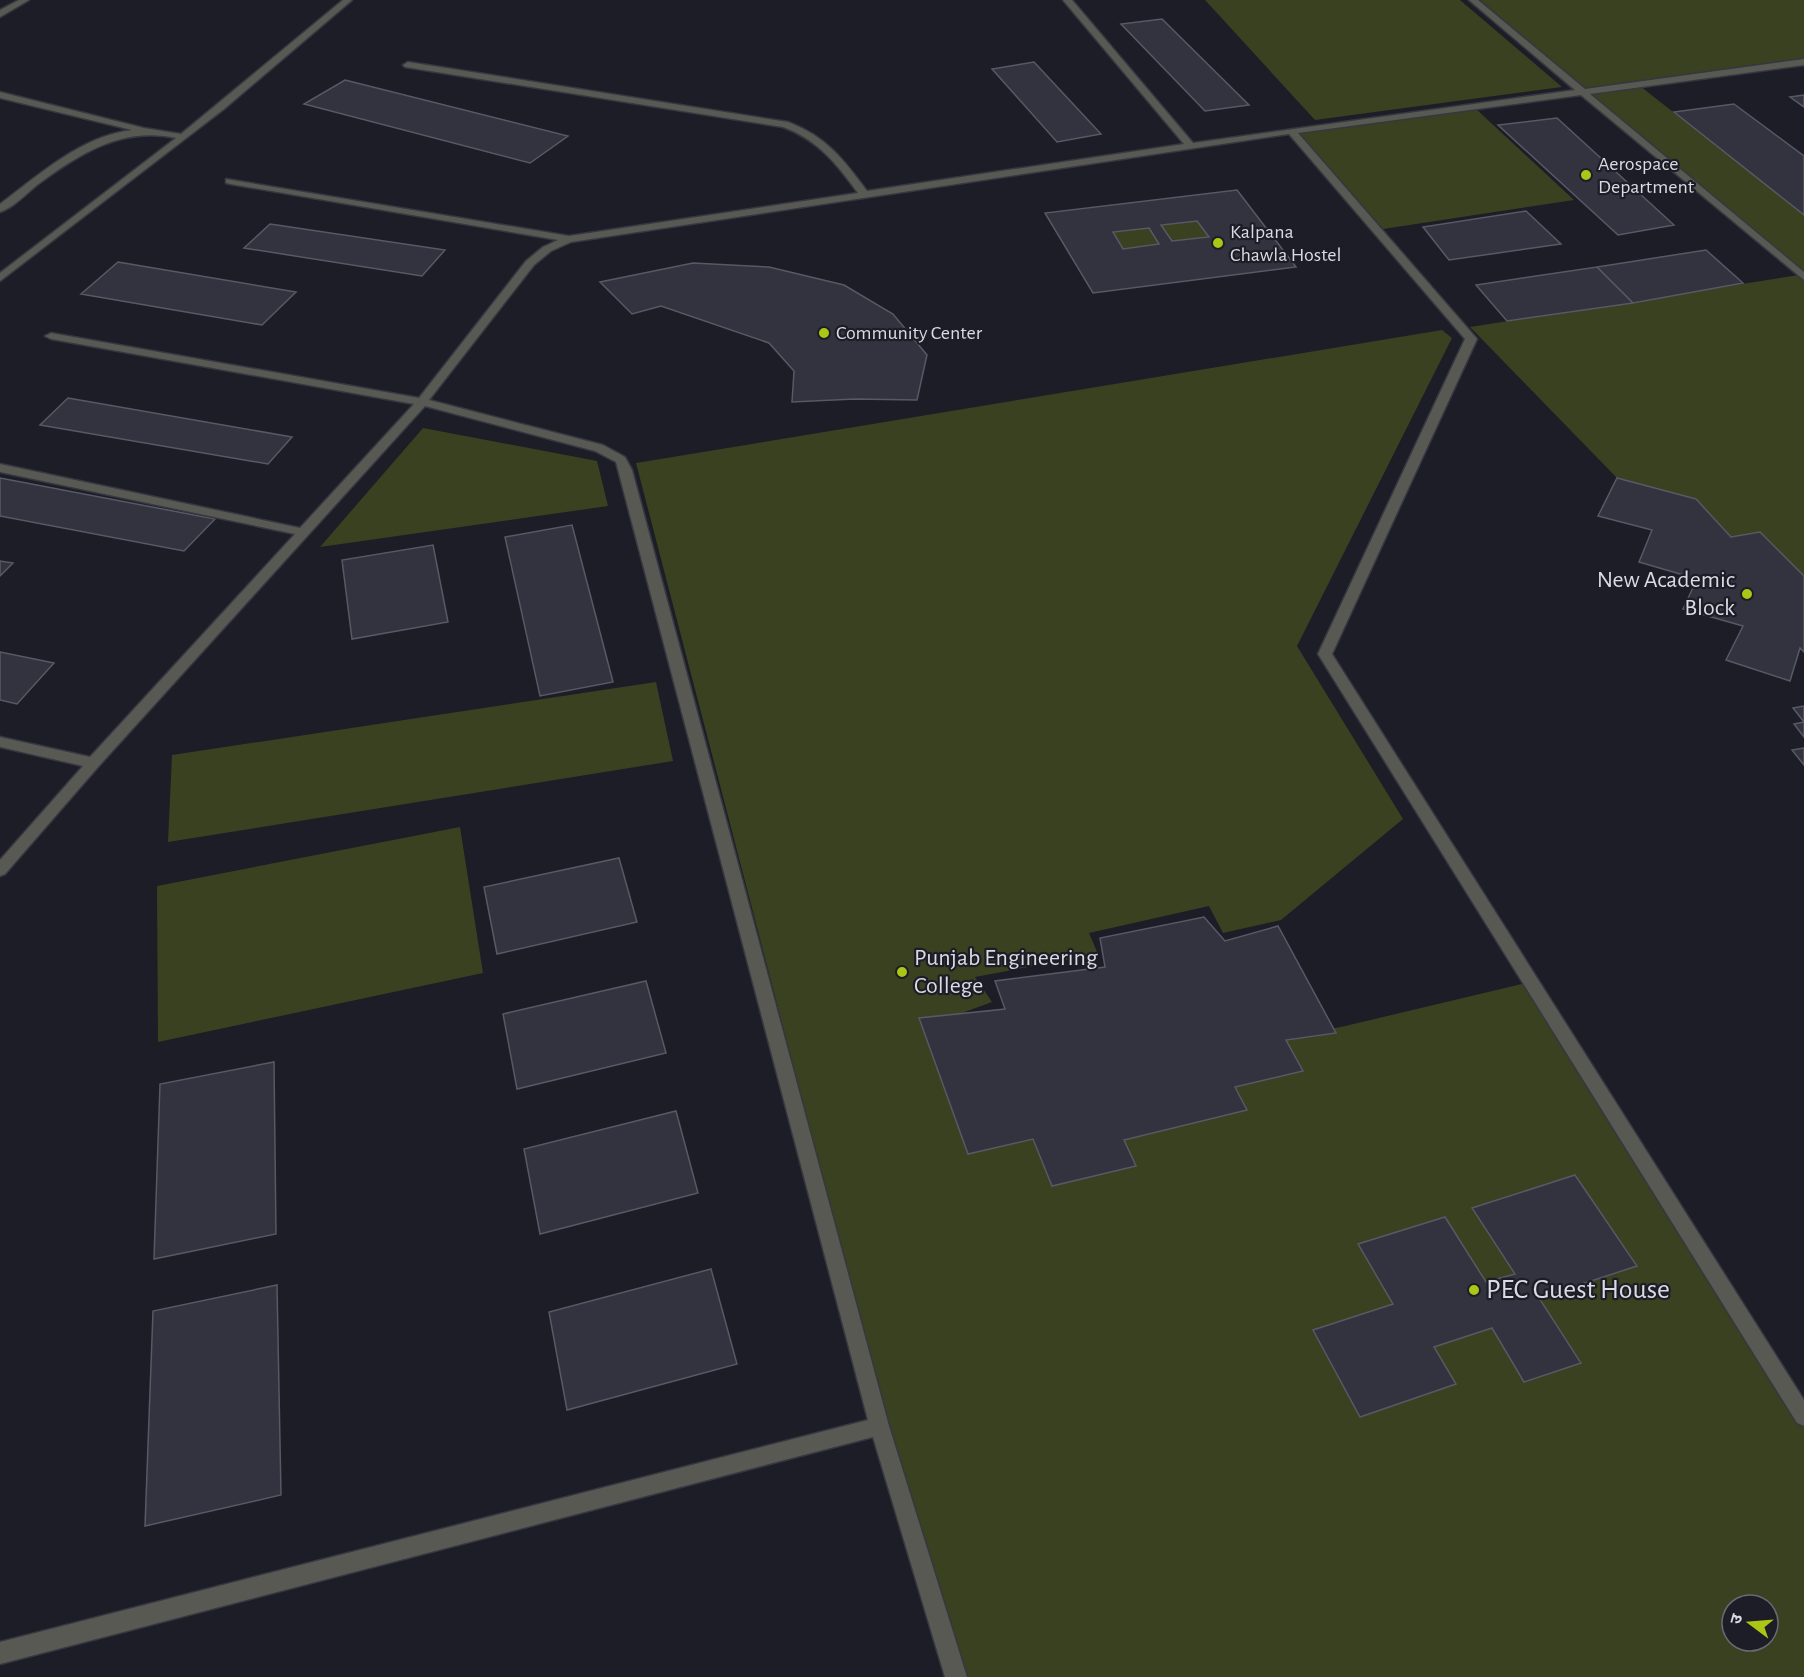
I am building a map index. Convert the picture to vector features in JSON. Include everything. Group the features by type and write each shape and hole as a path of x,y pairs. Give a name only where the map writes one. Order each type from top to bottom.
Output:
{"street":[{"path":"0,14 25,0"},
{"path":"0,278 305,39 348,0"},
{"path":"1067,0 1191,146"},
{"path":"1473,0 1804,277"},
{"path":"0,869 93,763 422,402 530,263 546,249 569,239 864,194 1291,131 1804,62"},
{"path":"408,65 785,124 813,135 826,144 864,194"},
{"path":"1,96 147,131 183,136"},
{"path":"0,209 70,158 106,138 147,131"},
{"path":"1291,131 1471,339 1325,654 1804,1417"},
{"path":"230,181 569,239"},
{"path":"51,336 230,366 422,402 599,448 621,460 626,470 879,1426 956,1677"},
{"path":"0,468 303,532"},
{"path":"0,742 93,763"},
{"path":"0,1653 879,1426"}],"green space":[{"path":"1205,0 1460,0 1562,87 1315,120"},
{"path":"1480,0 1804,0 1804,58 1585,88"},
{"path":"1640,86 1804,215 1804,276 1585,93"},
{"path":"1475,108 1574,200 1383,229 1298,132"},
{"path":"1197,221 1209,237 1172,241 1161,225"},
{"path":"1149,228 1159,244 1123,249 1113,232"},
{"path":"1799,275 1804,280 1804,576 1760,532 1731,537 1696,499 1617,478 1470,327"},
{"path":"1442,330 1452,338 1297,646 1403,819 1281,920 1223,933 1209,906 1089,933 1098,954 975,977 992,1002 932,1024 1113,1134 1220,1082 1270,1039 1341,1027 1526,983 1804,1424 1804,1677 964,1677 885,1418 636,463","holes":["1575,1176 1637,1265 1539,1298 1581,1362 1524,1382 1492,1328 1434,1347 1393,1304 1359,1244 1445,1217 1486,1282 1515,1274 1473,1208"]},
{"path":"423,428 597,461 608,506 320,547"},
{"path":"656,682 673,761 168,842 172,755"},
{"path":"460,827 483,973 158,1042 157,886"}],"building":[{"path":"1162,19 1249,105 1205,111 1121,24"},
{"path":"1034,62 1101,134 1057,142 992,69"},
{"path":"345,80 568,136 530,163 304,104"},
{"path":"1804,95 1804,107 1790,97"},
{"path":"1734,104 1804,156 1804,215 1674,112"},
{"name":"Aerospace Department","path":"1557,118 1674,225 1618,235 1498,125"},
{"name":"Kalpana Chawla Hostel","path":"1237,190 1296,267 1093,293 1045,213","holes":["1197,221 1209,237 1172,241 1161,225","1149,228 1159,244 1123,249 1113,232"]},
{"name":"Aerospace Department","path":"1526,211 1561,244 1449,260 1423,227"},
{"path":"270,224 445,250 422,276 244,248"},
{"name":"Aerospace Department","path":"1706,250 1743,283 1633,303 1597,267"},
{"path":"118,262 296,292 262,325 81,294"},
{"name":"Community Center","path":"693,263 769,267 844,285 893,314 927,355 917,400 855,399 792,402 794,371 769,343 661,306 632,314 600,282"},
{"name":"Aerospace Department","path":"1597,267 1633,303 1507,321 1476,285"},
{"path":"68,398 292,437 268,464 40,425"},
{"path":"0,478 215,519 184,551 0,516"},
{"name":"New Academic Block","path":"1617,478 1696,499 1731,537 1760,532 1804,576 1804,652 1800,648 1790,681 1726,660 1743,626 1683,609 1697,579 1639,562 1652,530 1598,516"},
{"path":"572,525 613,682 540,696 505,537"},
{"path":"433,545 448,622 352,639 342,560"},
{"path":"0,561 13,563 0,576"},
{"path":"0,652 54,663 17,704 0,700"},
{"path":"1804,706 1804,722 1793,708"},
{"path":"1804,722 1804,737 1794,724"},
{"path":"1804,748 1804,765 1792,750"},
{"path":"619,858 637,922 497,954 484,887"},
{"path":"1204,917 1225,941 1278,926 1336,1033 1286,1040 1303,1071 1235,1087 1247,1110 1124,1140 1136,1166 1052,1186 1033,1139 968,1154 919,1018 1005,1009 995,981 1105,967 1100,938"},
{"path":"646,981 666,1053 517,1089 503,1014"},
{"path":"274,1062 276,1234 154,1259 160,1084"},
{"path":"676,1111 698,1193 540,1234 524,1149"},
{"name":"PEC Guest House","path":"1575,1175 1637,1266 1539,1298 1581,1363 1524,1382 1492,1328 1434,1347 1456,1384 1360,1417 1313,1330 1393,1304 1358,1244 1445,1217 1486,1282 1515,1274 1472,1208"},
{"path":"711,1269 737,1364 567,1410 549,1312"},
{"path":"277,1285 281,1495 145,1526 153,1311"}],"place":[{"name":"Aerospace Department","path":"1586,175"},
{"name":"Kalpana Chawla Hostel","path":"1218,243"},
{"name":"Community Center","path":"824,333"},
{"name":"New Academic Block","path":"1747,594"},
{"name":"Punjab Engineering College","path":"902,972"},
{"name":"PEC Guest House","path":"1474,1290"}]}
